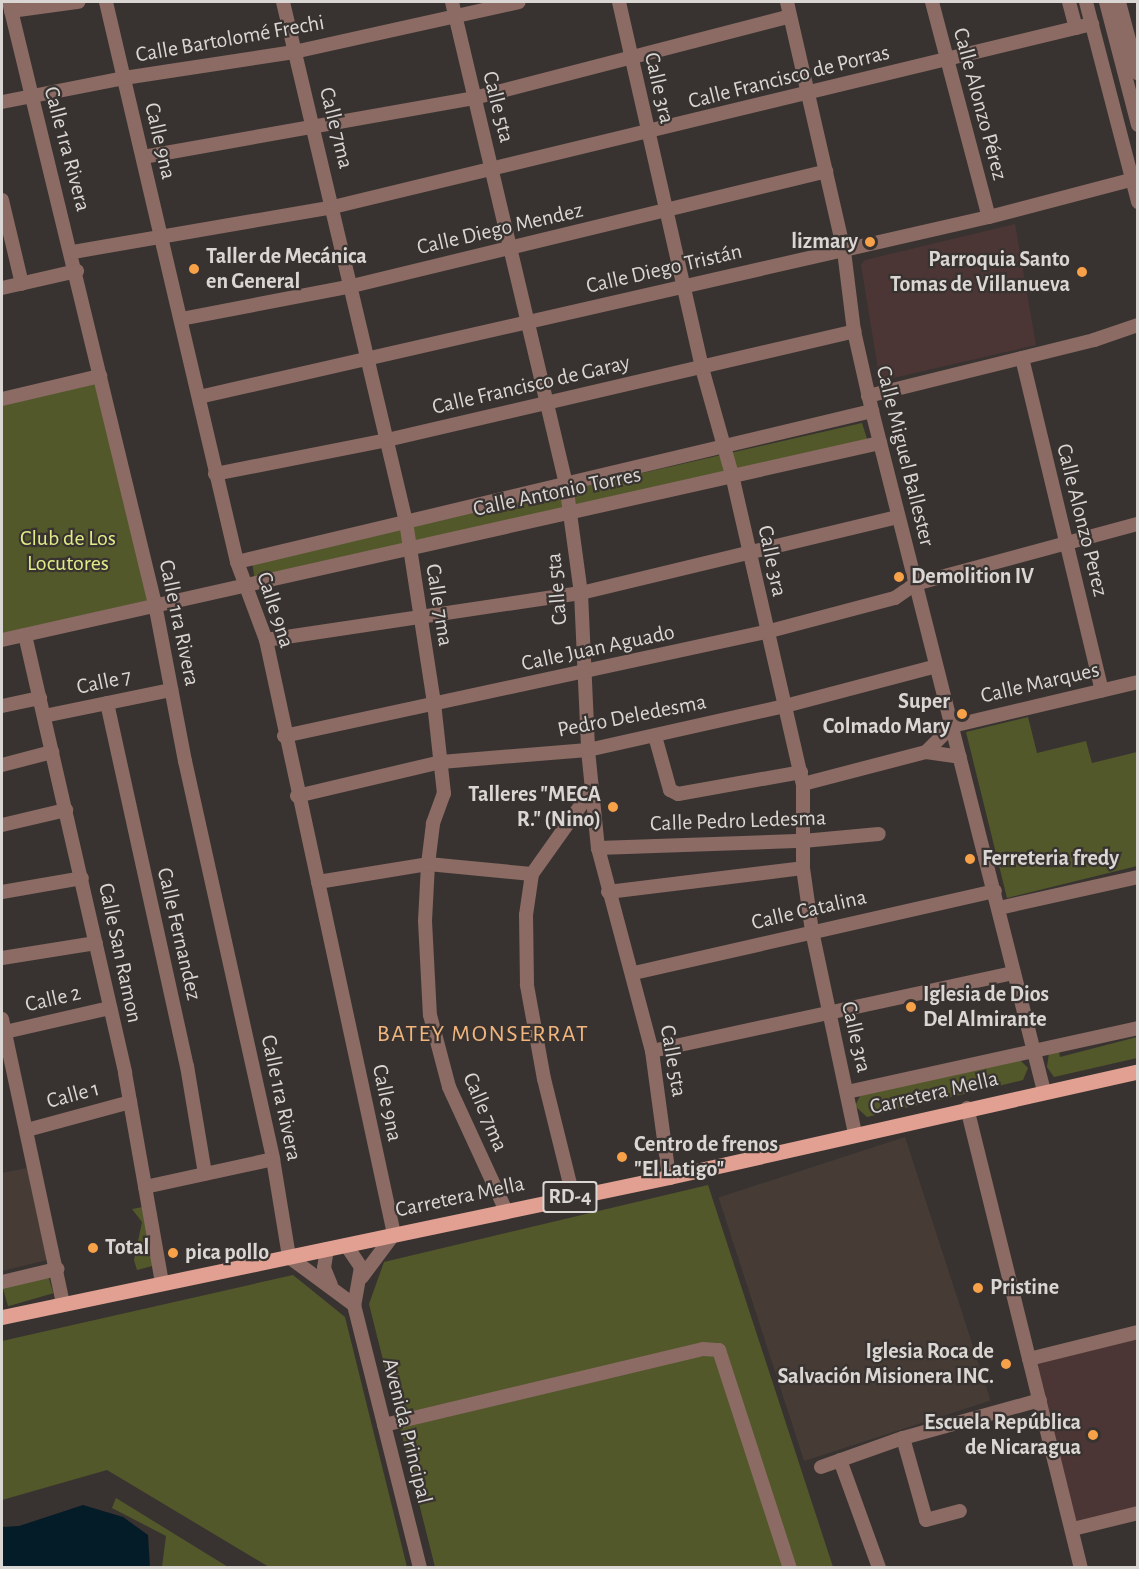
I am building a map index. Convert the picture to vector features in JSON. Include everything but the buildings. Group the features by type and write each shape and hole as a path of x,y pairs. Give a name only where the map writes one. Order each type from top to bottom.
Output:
{"main road":[{"name":"Carretera Mella","path":"2,1317 669,1177 855,1133 1137,1071"}],"street":[{"path":"10,6 78,2"},
{"name":"Calle 9na","path":"106,2 237,562 243,583 250,591 266,640 284,736 394,1234"},
{"name":"Calle 7ma","path":"283,2 315,129 406,522 419,619 434,703 444,794 433,824 428,864 425,921 430,1015 449,1087 506,1211"},
{"name":"Calle 5ta","path":"452,2 508,250 547,402 571,510 581,593 588,750 598,848 608,892 634,973 652,1051 669,1177"},
{"name":"Calle Bartolomé Frechi","path":"2,102 124,78 294,52 519,2"},
{"name":"Calle 3ra","path":"619,2 702,368 721,444 732,475 766,632 802,778 803,868 812,931 855,1133"},
{"name":"Calle Miguel Ballester","path":"787,2 844,251 854,332 868,396 1044,1091"},
{"name":"Calle Alonzo Pérez","path":"932,2 989,217"},
{"path":"1069,2 1076,28"},
{"path":"1086,2 1135,179 1137,202"},
{"path":"1106,2 1137,125"},
{"path":"1119,2 1137,74"},
{"name":"Calle 1ra Rivera","path":"10,6 30,95 73,252 100,376 155,604 171,690 273,1159 289,1257"},
{"path":"143,157 315,129 474,98 790,16"},
{"name":"Calle Francisco de Porras","path":"73,252 333,207 648,134 808,90 947,62 1092,24"},
{"name":"Calle Diego Mendez","path":"181,319 352,286 826,171"},
{"name":"Calle Diego Tristán","path":"199,397 683,285 844,251 989,217 1135,179"},
{"path":"2,200 22,284"},
{"path":"2,288 77,271"},
{"path":"868,396 1022,358 1137,325"},
{"name":"Calle Francisco de Garay","path":"215,474 387,440 854,332"},
{"name":"Calle Alonzo Perez","path":"1022,358 1102,691"},
{"path":"2,399 100,376"},
{"path":"237,562 566,484 721,444 872,411"},
{"name":"Calle Antonio Torres","path":"2,640 243,583 880,443"},
{"path":"266,640 419,619 581,593 898,516"},
{"name":"Calle Juan Aguado","path":"284,736 434,703 584,674 766,632 895,598 915,584 1067,545 1137,524"},
{"name":"Calle San Ramon","path":"25,635 82,878 130,1102 162,1283"},
{"name":"Pedro Deledesma","path":"297,796 441,762 588,750 785,706 936,666"},
{"name":"Calle Marques","path":"952,726 1137,682"},
{"name":"Calle 7","path":"44,716 171,690"},
{"path":"2,706 40,698"},
{"name":"Calle Fernandez","path":"107,703 187,1066 205,1174"},
{"path":"926,752 952,726"},
{"path":"655,736 670,790 678,794 802,778 926,752 960,757"},
{"path":"2,765 52,752"},
{"path":"573,1196 544,1079 527,985 526,915 532,874 591,791"},
{"path":"2,825 66,810"},
{"name":"Calle Pedro Ledesma","path":"598,848 803,841 879,834"},
{"path":"318,882 428,864 532,874"},
{"path":"608,892 803,868"},
{"path":"999,908 1137,877"},
{"path":"2,892 82,878"},
{"name":"Calle Catalina","path":"634,973 995,891"},
{"path":"2,958 96,943"},
{"path":"652,1051 828,1011 1014,973"},
{"name":"Calle 2","path":"3,1025 110,1008"},
{"path":"3,1025 63,1304"},
{"path":"847,1092 1137,1028"},
{"name":"Calle 1","path":"27,1130 130,1102"},
{"path":"967,1108 1082,1568"},
{"path":"145,1187 273,1159"},
{"path":"289,1257 331,1285 354,1305 362,1277 394,1234"},
{"path":"346,1245 361,1267 362,1277"},
{"path":"327,1249 324,1268 331,1285"},
{"path":"2,1282 57,1269"},
{"name":"Avenida Principal","path":"354,1305 420,1568"},
{"path":"1029,1359 1137,1332"},
{"path":"384,1425 703,1349 719,1350 790,1568"},
{"path":"821,1467 903,1438 1040,1400"},
{"path":"903,1438 926,1520 960,1511"},
{"path":"840,1460 879,1568"},
{"path":"1073,1529 1137,1513"}],"shaded area":[{"path":"1015,224 1036,345 880,381 861,265 865,260"},
{"path":"905,1137 991,1400 804,1461 719,1198"},
{"path":"27,1168 47,1260 2,1271 2,1173"},
{"name":"Escuela República de Nicaragua","path":"1137,1332 1137,1511 1073,1529 1029,1359"}],"green space":[{"name":"Club de Los Locutores","path":"96,382 149,600 2,634 2,404"},
{"path":"862,423 869,445 255,581 252,562"},
{"path":"1028,717 1037,753 1086,741 1092,763 1137,752 1137,866 1007,898 966,732"},
{"path":"1137,1037 1137,1058 1054,1077 1047,1067 1049,1053 1059,1052 1060,1057"},
{"path":"1019,1059 1028,1068 1023,1080 867,1117 855,1106 861,1094"},
{"path":"708,1185 833,1567 435,1567 369,1304 384,1262"},
{"path":"143,1207 156,1265 137,1270 134,1260 142,1222 132,1209"},
{"path":"48,1275 53,1293 8,1306 3,1288"},
{"path":"293,1275 345,1317 407,1567 269,1567 107,1470 2,1500 2,1341"},
{"path":"116,1498 228,1567 162,1567 166,1536 112,1508"}],"water":[{"path":"83,1505 123,1517 148,1535 150,1567 2,1567 2,1527 19,1526"}],"place":[{"name":"lizmary","path":"870,242"},
{"name":"Taller de Mecánica en General","path":"194,269"},
{"name":"Parroquia Santo Tomas de Villanueva","path":"1082,272"},
{"name":"Demolition IV","path":"899,577"},
{"name":"Super Colmado Mary","path":"962,714"},
{"name":"Talleres \"MECA R.\" (Nino)","path":"613,807"},
{"name":"Ferreteria fredy","path":"970,859"},
{"name":"Iglesia de Dios Del Almirante","path":"911,1007"},
{"name":"Centro de frenos \"El Latigo\"","path":"622,1157"},
{"name":"Total","path":"93,1248"},
{"name":"pica pollo","path":"173,1253"},
{"name":"Pristine","path":"978,1288"},
{"name":"Iglesia Roca de Salvación Misionera INC.","path":"1006,1364"},
{"name":"Escuela República de Nicaragua","path":"1093,1435"}],"district":[{"name":"BATEY MONSERRAT","path":"483,1035"}]}
